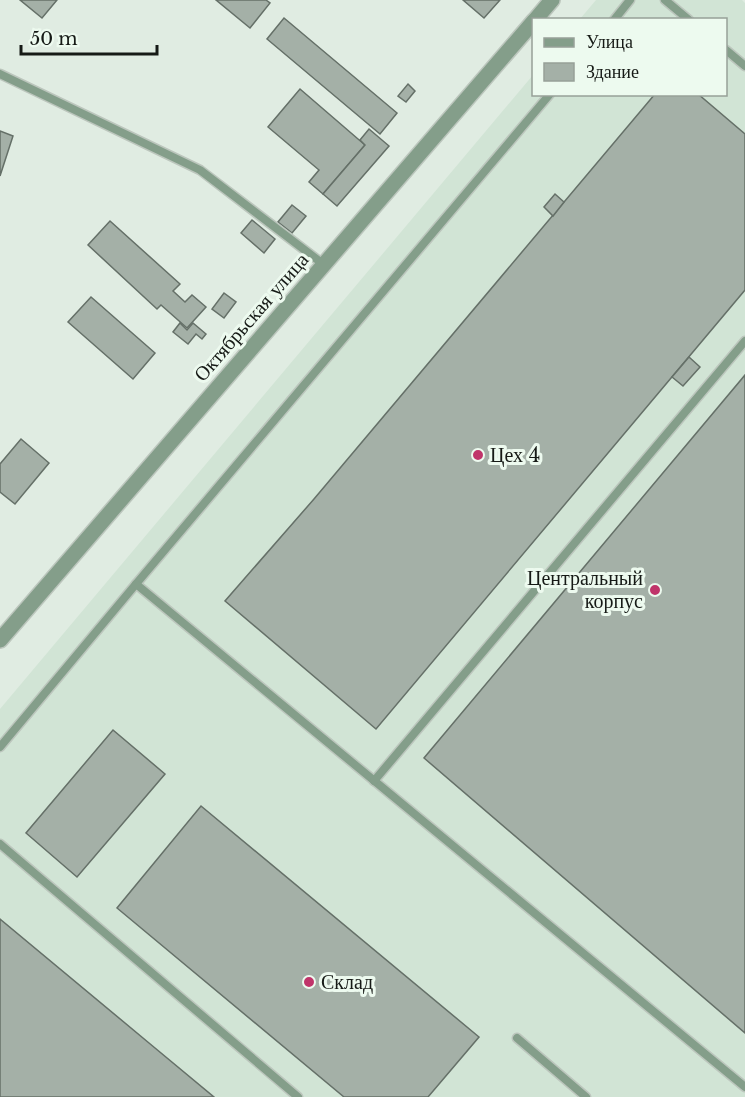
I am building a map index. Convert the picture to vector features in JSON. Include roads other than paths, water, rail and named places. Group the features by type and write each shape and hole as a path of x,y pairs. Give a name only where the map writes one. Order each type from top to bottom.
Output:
{"street":[{"name":"Октябрьская улица","path":"536,18 552,0"},
{"name":"Октябрьская улица","path":"0,640 532,22"}],"lane":[{"path":"616,18 630,0"},
{"path":"665,0 687,18"},
{"path":"727,51 745,66"},
{"path":"0,74 200,170 323,264"},
{"path":"0,747 548,96"},
{"path":"374,781 745,341"},
{"path":"136,584 745,1087"},
{"path":"0,844 298,1097"},
{"path":"517,1038 586,1097"}],"place":[{"name":"Цех 4","path":"478,455"},
{"name":"Центральный корпус","path":"655,590"},
{"name":"Склад","path":"309,982"}]}
